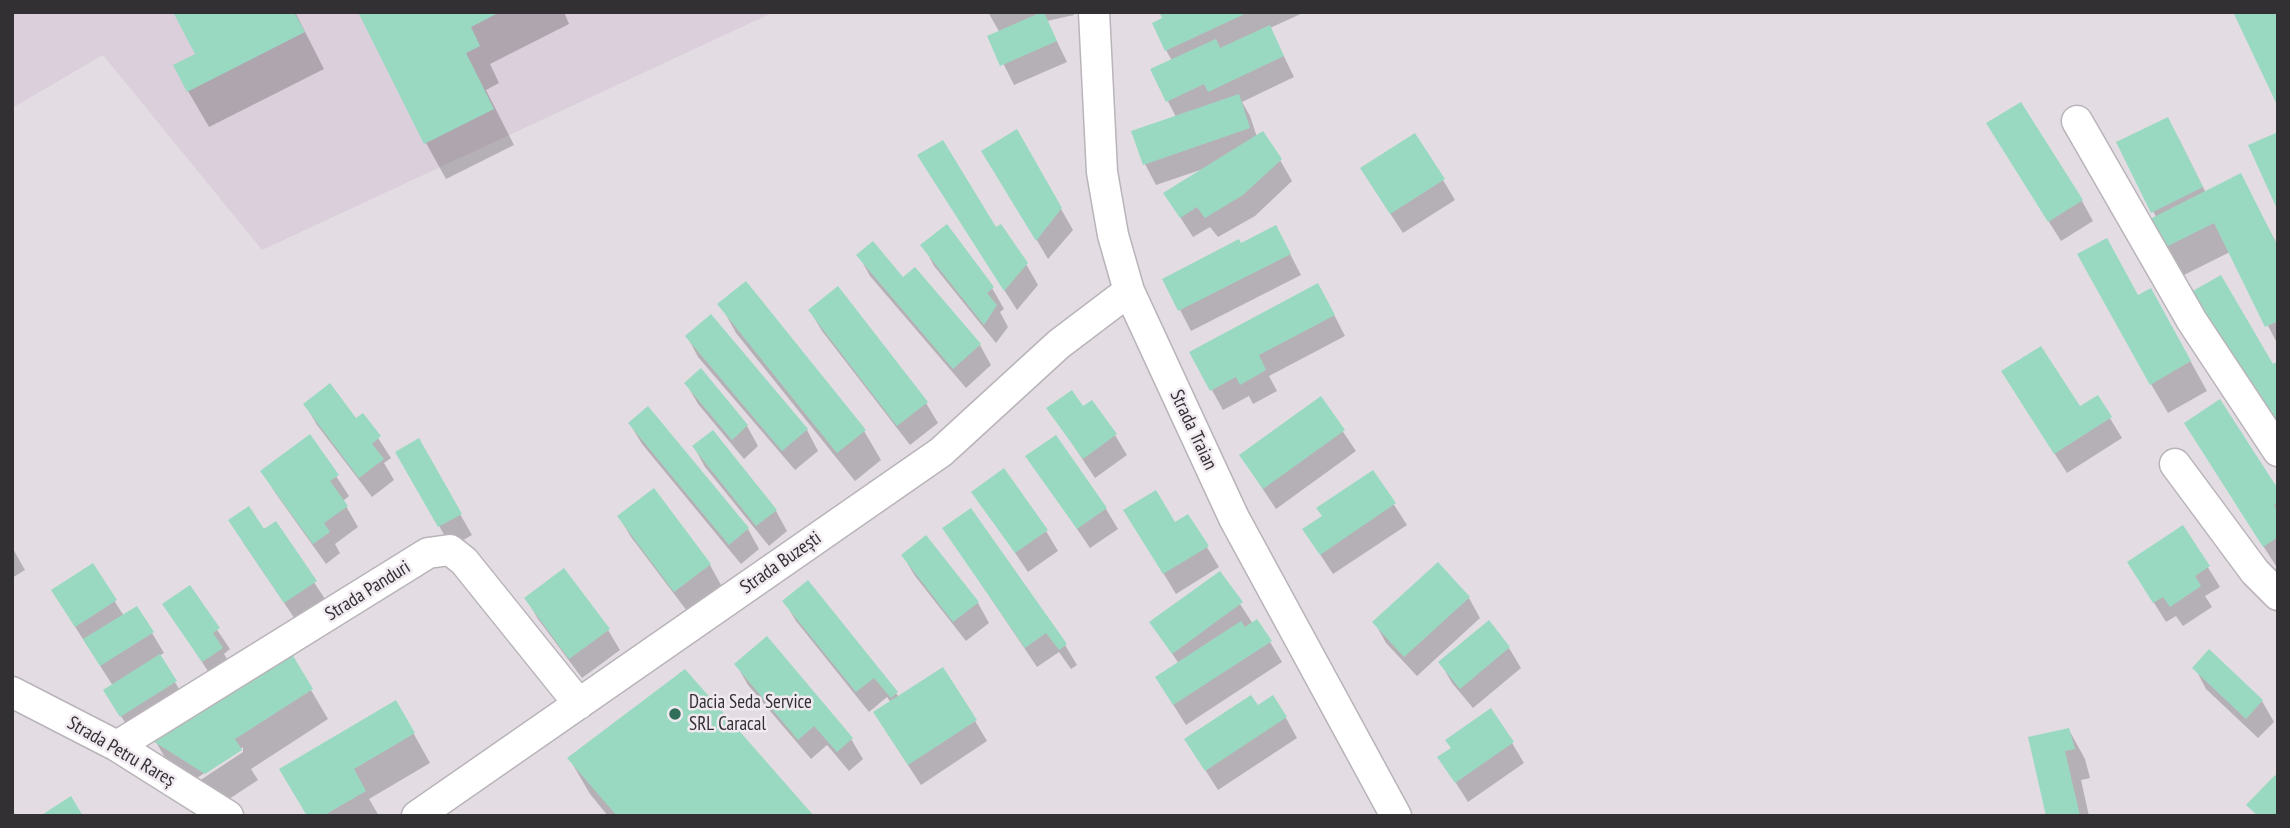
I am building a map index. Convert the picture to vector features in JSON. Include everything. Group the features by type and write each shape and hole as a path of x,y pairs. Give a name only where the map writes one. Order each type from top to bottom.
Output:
{"street":[{"name":"Strada Traian","path":"1094,12 1102,172 1113,234 1129,290 1234,518 1396,816"},
{"path":"2077,121 2192,321 2278,451"},
{"name":"Strada Buzești","path":"417,816 941,452 1059,344 1129,290"},
{"path":"2175,464 2255,572 2278,595"},
{"name":"Strada Panduri","path":"117,746 428,553 450,550 464,561 579,704"},
{"name":"Strada Petru Rareș","path":"12,692 117,746 228,816"}],"shaded area":[{"path":"12,12 774,12 262,250 103,55 12,108"}],"building":[{"path":"173,12 294,12 305,32 187,92 173,65 195,54"},
{"path":"358,12 500,12 471,27 480,46 466,53 494,109 424,144"},
{"path":"1042,12 1057,41 1000,66 987,36"},
{"path":"1159,12 1249,12 1165,51 1152,23 1162,18"},
{"path":"2233,12 2278,12 2278,107"},
{"path":"1270,25 1284,56 1208,92 1204,84 1166,102 1150,69 1216,39 1220,48"},
{"path":"1239,94 1250,128 1143,165 1131,131"},
{"path":"2021,102 2083,200 2048,222 1986,123"},
{"path":"2168,117 2203,187 2151,213 2116,142"},
{"path":"1017,129 1062,208 1036,241 981,151"},
{"path":"1263,131 1282,159 1243,195 1205,218 1197,207 1180,218 1163,193"},
{"path":"2278,132 2278,211 2248,145"},
{"path":"1415,133 1445,179 1390,214 1360,168"},
{"path":"943,140 996,227 1001,224 1028,263 1004,291 917,155"},
{"path":"2241,173 2278,247 2278,321 2265,327 2214,223 2164,248 2150,219"},
{"path":"947,224 994,287 987,293 997,305 984,325 920,245"},
{"path":"1276,225 1291,254 1178,311 1162,279 1239,239 1241,243"},
{"path":"2107,238 2138,295 2151,288 2191,361 2150,385 2077,254"},
{"path":"873,241 903,277 915,267 981,344 953,369 856,255"},
{"path":"2221,275 2273,364 2278,361 2278,431 2191,292"},
{"path":"746,281 866,430 837,453 717,304"},
{"path":"1318,283 1335,315 1259,355 1266,370 1240,385 1236,377 1210,391 1189,352"},
{"path":"838,286 928,402 897,426 808,310"},
{"path":"711,314 808,429 782,451 685,336"},
{"path":"2041,346 2080,406 2098,395 2112,417 2054,454 2001,371"},
{"path":"701,368 748,425 732,440 684,383"},
{"path":"330,383 356,418 363,413 381,436 372,444 384,459 359,478 303,404"},
{"path":"1072,390 1083,406 1092,400 1117,434 1083,459 1046,408"},
{"path":"1321,396 1345,430 1263,489 1239,455"},
{"path":"2220,399 2278,489 2278,503 2274,505 2278,512 2278,537 2263,547 2184,423"},
{"path":"648,406 749,528 729,545 628,423"},
{"path":"713,430 777,510 756,526 692,446"},
{"path":"310,434 339,475 330,481 348,506 324,523 330,532 313,544 260,471"},
{"path":"1056,435 1107,508 1077,529 1025,456"},
{"path":"419,438 462,514 438,527 395,452"},
{"path":"1004,468 1048,530 1015,553 971,492"},
{"path":"1373,470 1396,503 1320,555 1302,529 1322,516 1316,508"},
{"path":"654,488 711,564 674,592 617,516"},
{"path":"1156,490 1175,522 1188,514 1209,546 1163,574 1123,510"},
{"path":"249,506 264,529 276,521 317,581 284,603 228,520"},
{"path":"971,508 1067,644 1059,650 1046,633 1025,648 942,528"},
{"path":"2183,525 2210,566 2195,576 2201,586 2170,607 2163,597 2153,603 2127,562"},
{"path":"926,535 979,602 953,622 901,555"},
{"path":"1438,562 1470,597 1404,657 1372,622"},
{"path":"93,563 117,600 75,627 51,590"},
{"path":"564,568 610,629 569,659 524,598"},
{"path":"1220,571 1243,602 1172,654 1149,622"},
{"path":"808,580 898,692 891,698 874,678 856,692 782,601"},
{"path":"190,585 220,628 213,633 223,648 202,662 162,604"},
{"path":"137,606 154,632 100,666 83,639"},
{"path":"1257,619 1272,641 1173,705 1155,677 1241,621 1245,627"},
{"path":"1489,620 1510,647 1460,689 1438,662"},
{"path":"767,636 853,738 837,752 814,726 798,740 734,664"},
{"path":"2209,649 2263,700 2246,719 2192,668"},
{"path":"160,654 177,681 120,717 103,690"},
{"path":"292,654 313,689 235,739 242,750 205,774 153,741"},
{"path":"943,667 977,720 908,765 873,712"},
{"name":"Dacia Seda Service SRL Caracal","path":"685,669 814,816 617,816 567,758"},
{"path":"1251,695 1258,705 1273,695 1287,717 1205,771 1184,739"},
{"path":"396,700 415,733 354,769 366,791 323,816 307,816 279,769"},
{"path":"1491,708 1514,742 1455,783 1437,757 1451,748 1445,740"},
{"path":"2069,728 2075,749 2065,751 2080,816 2046,816 2028,737"},
{"path":"2275,775 2278,778 2278,816 2258,816 2246,805"},
{"path":"71,796 83,816 40,816"}],"place":[{"name":"Dacia Seda Service SRL Caracal","path":"675,714"}]}
